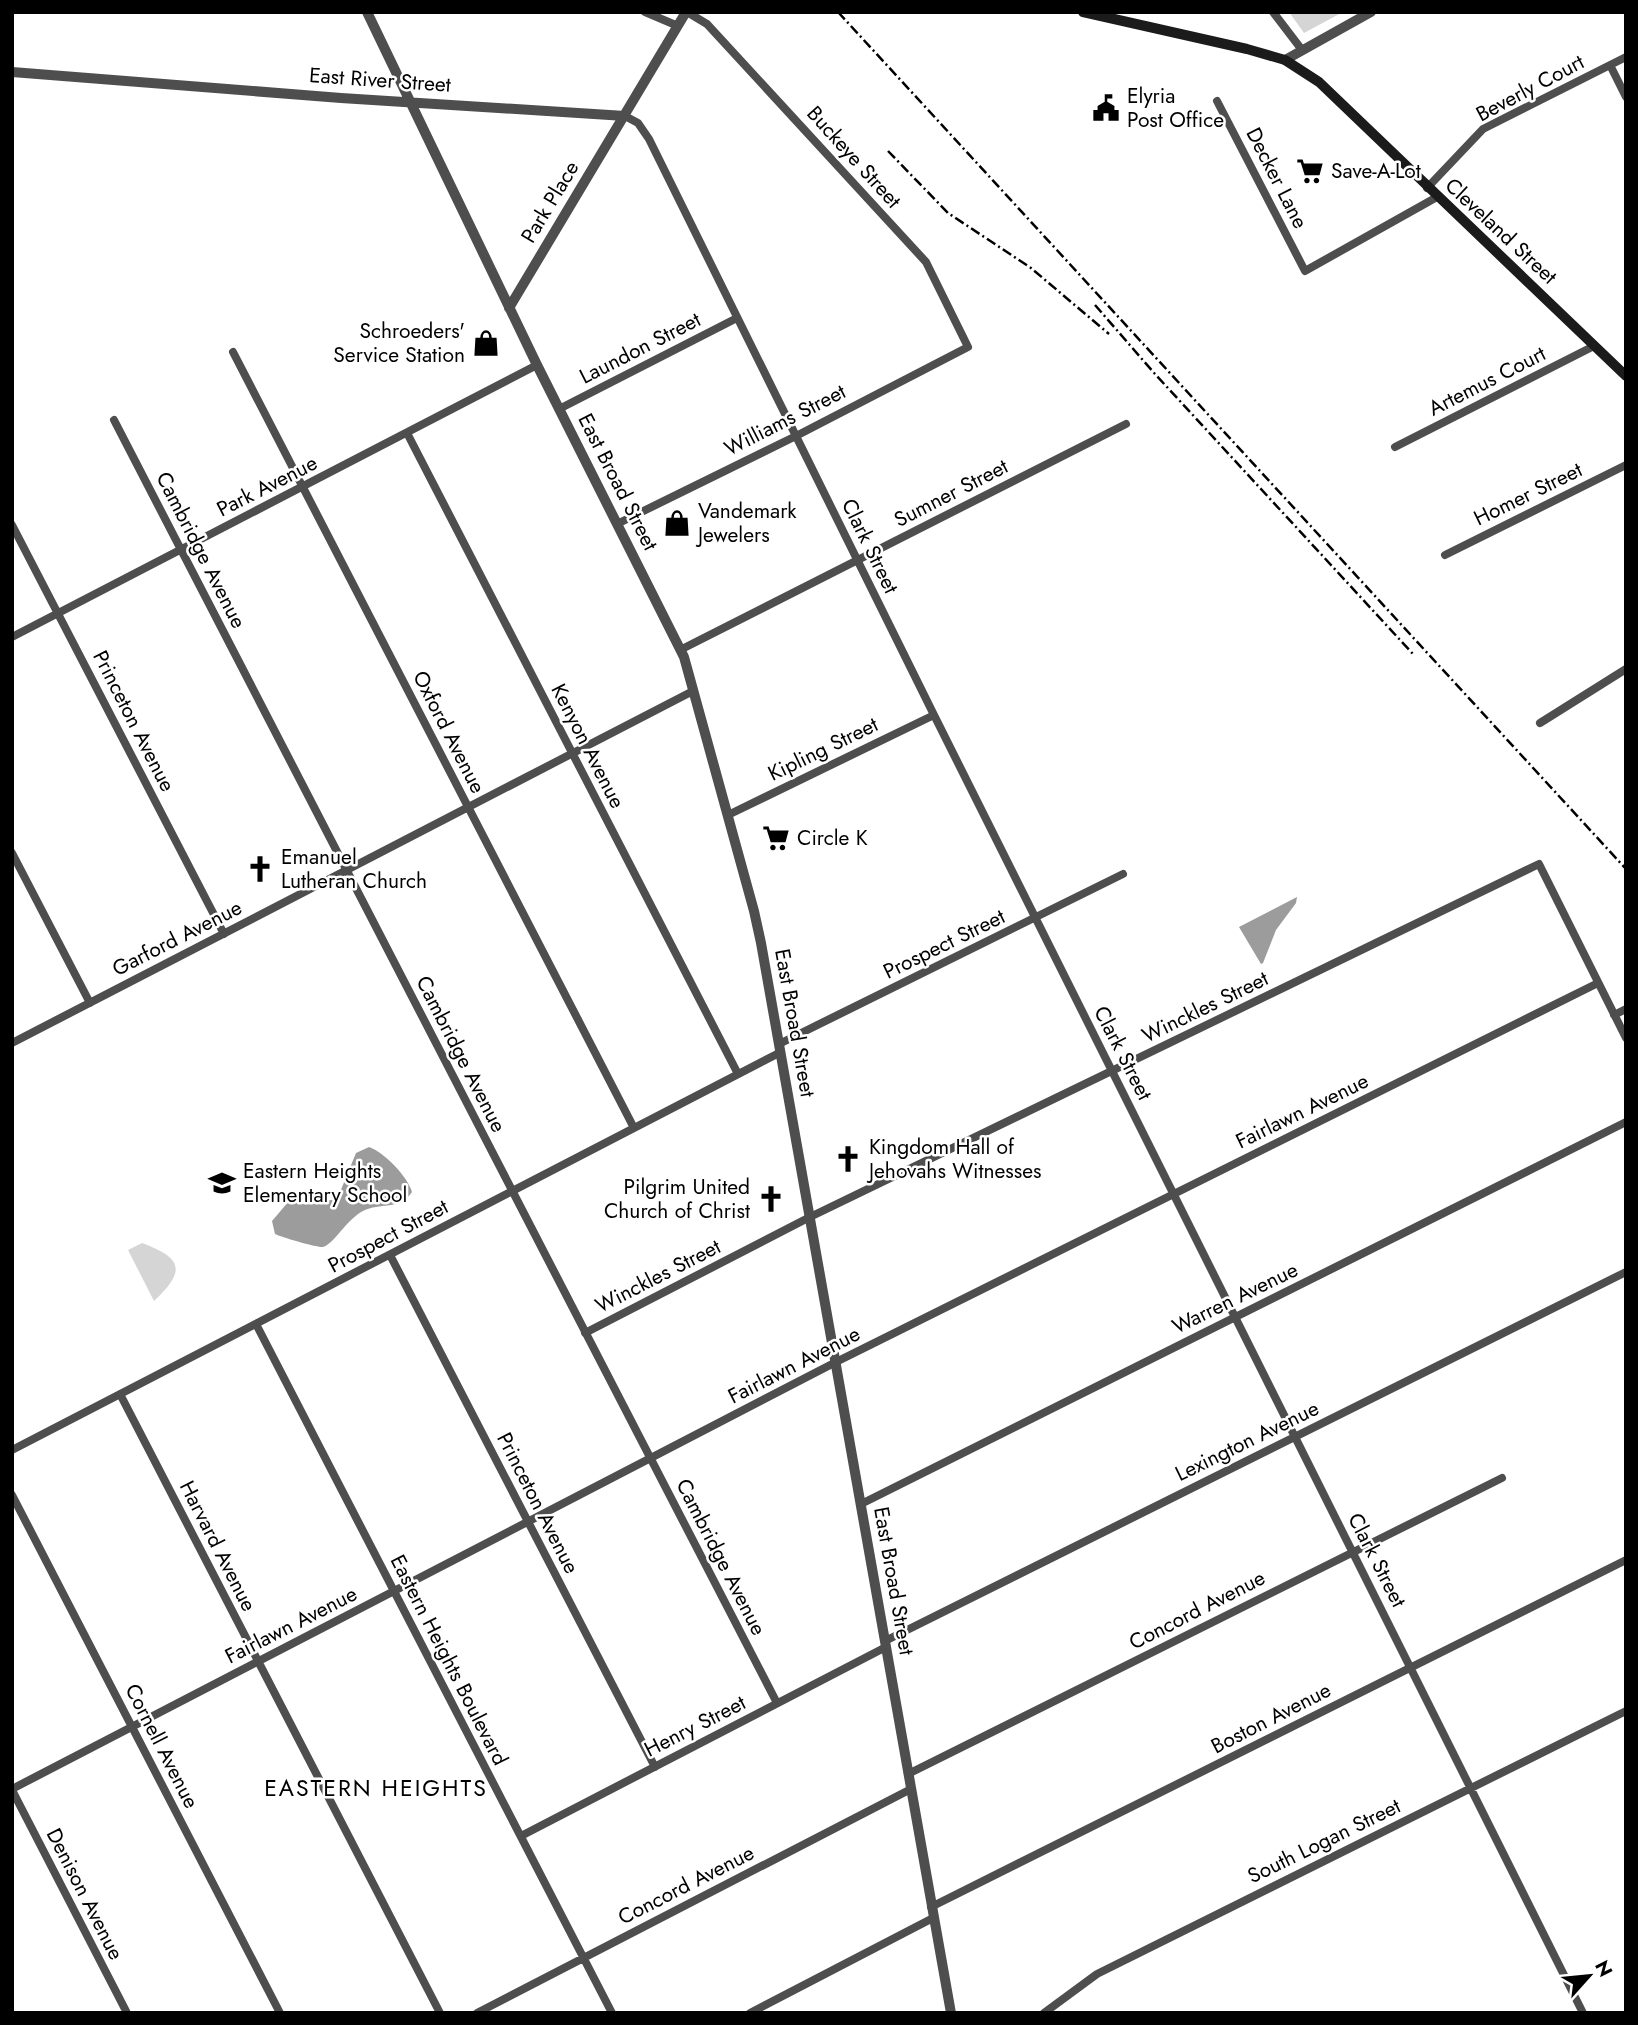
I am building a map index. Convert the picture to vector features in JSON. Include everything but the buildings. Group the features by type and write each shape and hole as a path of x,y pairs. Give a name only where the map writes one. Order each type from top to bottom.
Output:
{"main road":[{"name":"Cleveland Street","path":"1083,12 1285,60 1319,82 1626,376"}],"street":[{"name":"East Broad Street","path":"367,12 537,365 680,650 693,691 754,911 951,2013"},
{"path":"645,12 678,26"},
{"path":"625,116 687,12"},
{"name":"Buckeye Street","path":"687,12 707,24 724,41 926,262 968,346"},
{"path":"1273,12 1302,50"},
{"path":"1285,60 1371,12"},
{"name":"Beverly Court","path":"1427,188 1483,129 1626,57"},
{"path":"1610,65 1626,97"},
{"name":"East River Street","path":"12,72 341,98 409,100 625,116"},
{"name":"Decker Lane","path":"1217,101 1304,271 1437,197"},
{"name":"Park Place","path":"509,307 625,116"},
{"name":"Clark Street","path":"625,116 638,123 649,139 1583,2013"},
{"name":"Laundon Street","path":"559,409 737,318"},
{"name":"Williams Street","path":"617,524 796,436 968,346"},
{"name":"Artemus Court","path":"1395,447 1594,346"},
{"name":"Oxford Avenue","path":"233,352 634,1128"},
{"name":"Park Avenue","path":"12,637 537,365"},
{"name":"Cambridge Avenue","path":"114,420 777,1703"},
{"name":"Sumner Street","path":"680,650 1126,424"},
{"name":"Kenyon Avenue","path":"407,433 738,1074"},
{"name":"Homer Street","path":"1446,555 1626,465"},
{"name":"Princeton Avenue","path":"12,525 224,934"},
{"path":"1540,723 1626,669"},
{"name":"Garford Avenue","path":"12,1043 693,691"},
{"name":"Kipling Street","path":"728,816 934,715"},
{"path":"12,853 90,1003"},
{"name":"Winckles Street","path":"585,1333 810,1217 1539,864 1598,983"},
{"name":"Prospect Street","path":"12,1451 738,1074 780,1048 1123,874"},
{"path":"1598,983 1626,1038"},
{"name":"Fairlawn Avenue","path":"12,1790 836,1363 1598,983"},
{"path":"1614,1015 1626,1009"},
{"name":"Warren Avenue","path":"861,1504 1626,1122"},
{"name":"Princeton Avenue","path":"390,1255 655,1767"},
{"name":"Lexington Avenue","path":"885,1644 1626,1272"},
{"name":"Eastern Heights Boulevard","path":"256,1324 612,2013"},
{"name":"Harvard Avenue","path":"120,1394 440,2013"},
{"name":"Concord Avenue","path":"908,1774 1502,1478"},
{"name":"Cornell Avenue","path":"12,1495 280,2013"},
{"name":"Boston Avenue","path":"932,1907 1626,1560"},
{"name":"Henry Street","path":"520,1836 885,1644"},
{"name":"South Logan Street","path":"1044,2013 1097,1974 1626,1711"},
{"name":"Concord Avenue","path":"477,2013 911,1789"},
{"name":"Denison Avenue","path":"12,1790 127,2013"},
{"path":"750,2013 933,1919"}],"shaded area":[{"path":"1289,12 1343,12 1304,33"},
{"path":"1297,897 1296,903 1276,930 1261,964 1239,927"},
{"path":"369,1147 388,1159 401,1172 412,1192 407,1198 395,1204 363,1211 323,1247 275,1234 272,1221 295,1194 322,1200 338,1197 356,1153"},
{"path":"142,1243 165,1254 175,1266 172,1281 154,1301 128,1250"}],"railway":[{"path":"838,12 1626,869"},
{"path":"888,151 948,213 1031,268 1109,334"},
{"path":"1095,305 1155,374 1413,654"}],"place":[{"name":"Elyria Post Office","path":"1106,108"},
{"name":"Save-A-Lot","path":"1310,171"},
{"name":"Schroeders' Service Station","path":"486,343"},
{"name":"Vandemark Jewelers","path":"677,523"},
{"name":"Circle K","path":"776,838"},
{"name":"Emanuel Lutheran Church","path":"260,869"},
{"name":"Kingdom Hall of Jehovahs Witnesses","path":"848,1159"},
{"name":"Eastern Heights Elementary School","path":"222,1183"},
{"name":"Pilgrim United Church of Christ","path":"771,1199"}],"district":[{"name":"EASTERN HEIGHTS","path":"376,1788"}]}
